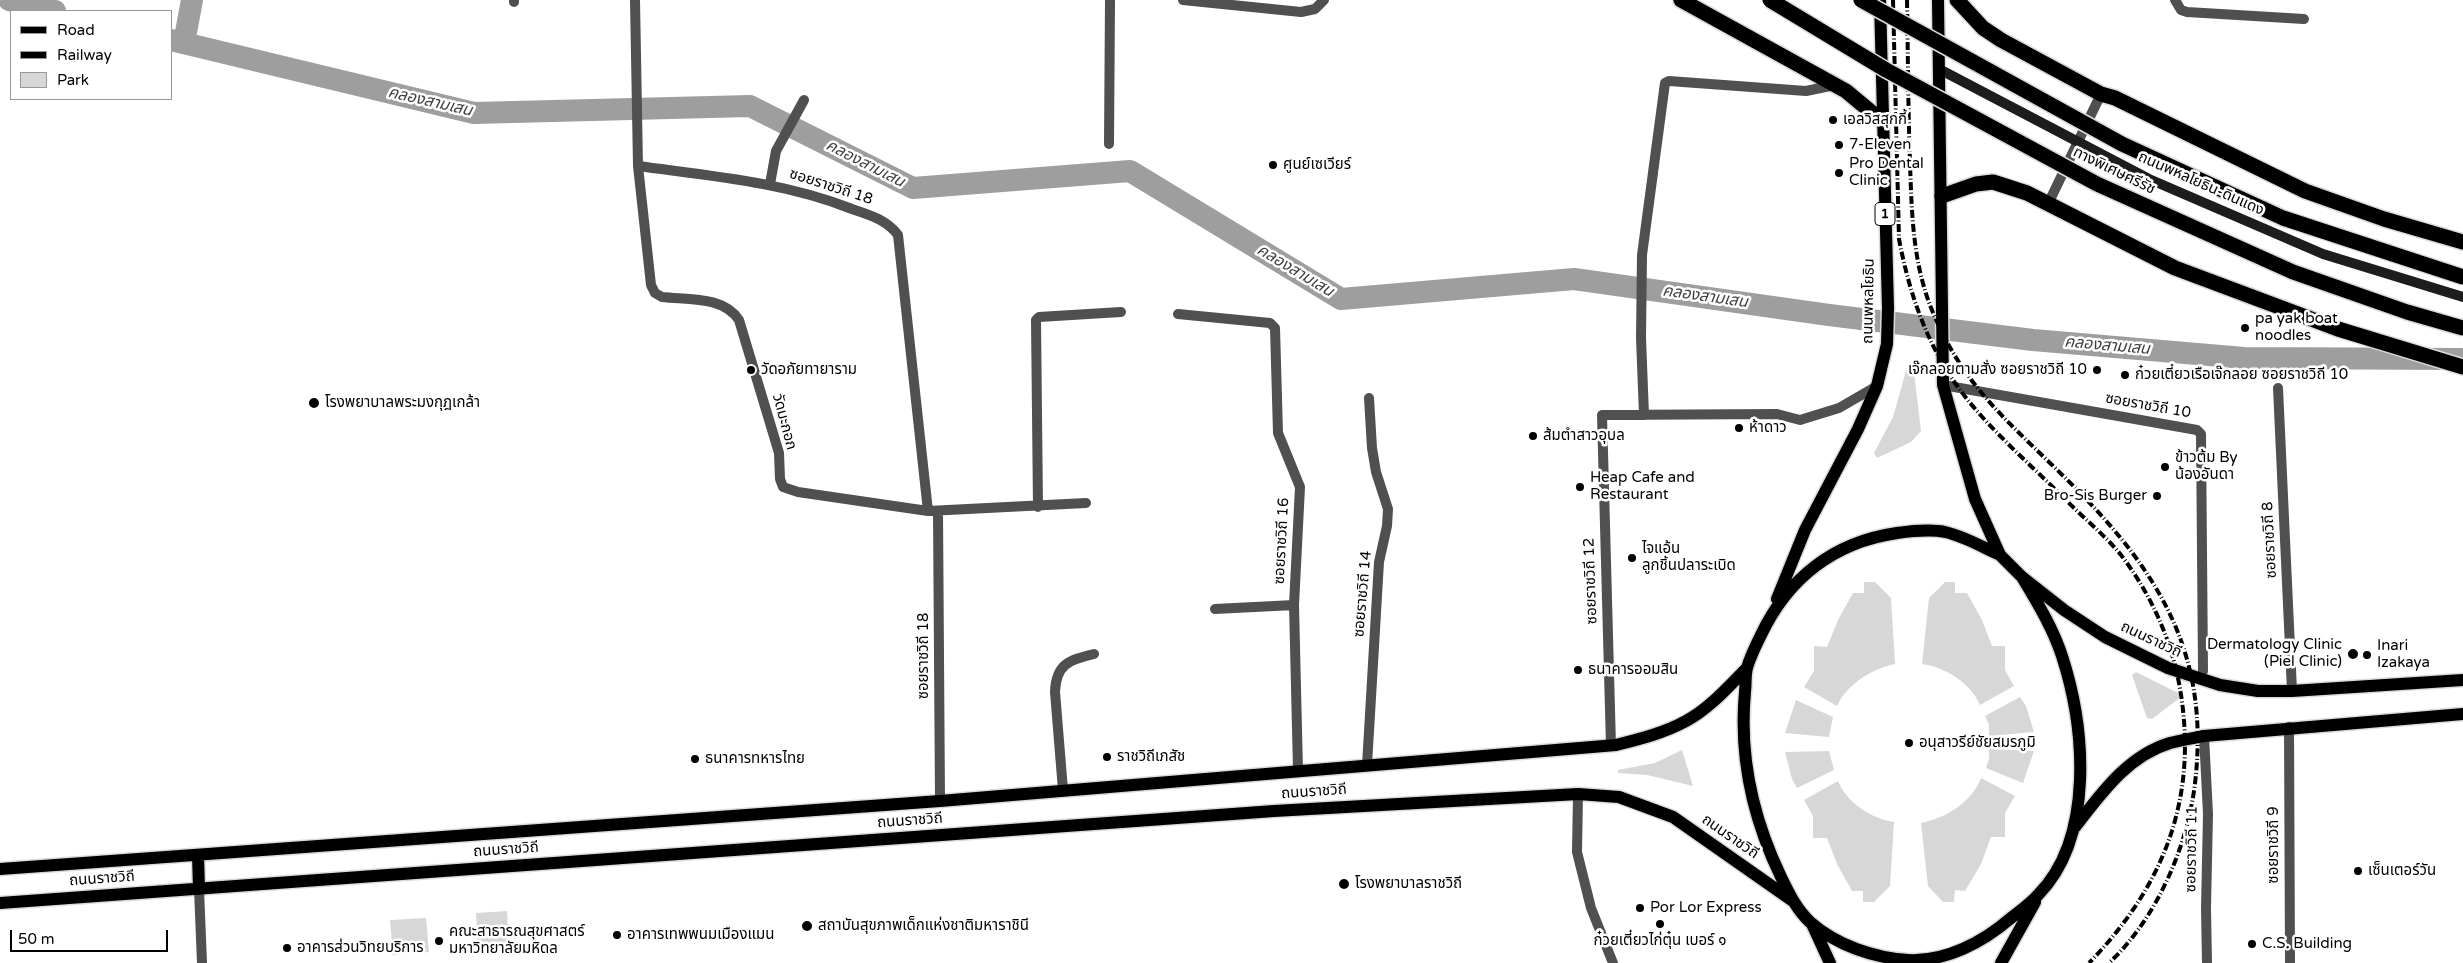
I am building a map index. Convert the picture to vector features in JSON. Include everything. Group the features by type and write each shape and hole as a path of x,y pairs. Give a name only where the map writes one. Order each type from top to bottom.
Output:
{"highway":[{"path":"1681,0 1835,85 1882,120"},
{"name":"ทางพิเศษศรีรัช","path":"1770,0 1886,70 2098,184 2293,272 2407,312 2463,328"},
{"name":"ทางพิเศษศรีรัช","path":"1861,0 2122,144 2283,218 2463,277"},
{"path":"1957,0 1983,28 2001,40 2101,94 2304,191 2384,219 2463,242"},
{"path":"1942,196 1976,184 1993,182 2027,193 2175,268 2338,329 2463,367"}],"main road":[{"name":"ถนนพหลโยธิน","path":"1747,668 1805,530 1858,430 1877,386 1887,344 1888,308 1880,0"},
{"path":"1938,0 1943,385 1975,499 2000,554 2022,577 2050,626 2062,654 2073,693 2081,771 2075,827"},
{"path":"1773,609 1803,574 1831,554 1875,536 1910,531 1944,532 2000,554"},
{"name":"ถนนราชวิถี","path":"2022,577 2064,610 2105,637 2168,668 2240,689 2292,691 2463,680"},
{"path":"1747,668 1742,729 1746,768 1756,817 1770,854 1793,901 1812,924 1830,963"},
{"name":"ถนนราชวิถี","path":"0,869 940,801 1298,770 1612,746 1655,735 1687,720 1720,695 1747,668"},
{"path":"2000,963 2054,871 2075,827 2104,789 2130,763 2168,743 2204,736 2289,727 2463,714"},
{"name":"ถนนราชวิถี","path":"0,903 1264,812 1578,794 1619,797 1673,817 1793,901"},
{"path":"198,855 199,889"},
{"path":"1812,924 1844,944 1876,956 1910,961 1941,958 1968,946 2003,925 2040,894"}],"street":[{"path":"635,0 638,166"},
{"path":"1109,144 1110,0"},
{"path":"1183,0 1302,12 1315,9 1324,0"},
{"path":"2176,0 2181,10 2187,12 2304,20"},
{"name":"ถนนพหลโยธิน-ดินแดง","path":"1939,69 2149,179 2323,254 2463,297"},
{"path":"1835,85 1806,91 1669,81 1665,83 1642,255 1641,338 1644,415 1777,414 1797,420 1838,408 1877,386"},
{"path":"2048,204 2101,94"},
{"path":"770,184 776,151 804,100"},
{"name":"ซอยราชวิถี 18","path":"638,166 770,184 827,199 879,219 891,226 898,235 933,511 940,801"},
{"name":"วัดมะกอก","path":"638,166 650,286 655,293 662,297 721,304 732,310 739,320 779,453 780,479 783,487 798,492 933,511"},
{"path":"1038,507 1036,320 1040,317 1121,312"},
{"name":"ซอยราชวิถี 16","path":"1178,314 1270,322 1275,328 1278,433 1300,487 1294,605 1298,770"},
{"name":"ซอยราชวิถี 10","path":"1943,385 2198,430 2201,434 2203,671"},
{"name":"ซอยราชวิถี 8","path":"2278,388 2292,691"},
{"name":"ซอยราชวิถี 14","path":"1367,765 1378,562 1387,526 1388,509 1376,472 1372,448 1370,398"},
{"name":"ซอยราชวิถี 12","path":"1612,746 1602,415 1644,415"},
{"path":"933,511 1086,503"},
{"path":"1215,609 1294,605"},
{"path":"1064,790 1054,692 1055,677 1064,665 1075,659 1094,654"},
{"name":"ซอยราชวิถี 9","path":"2289,727 2290,963"},
{"name":"ซอยราชวิถี 11","path":"2204,736 2208,814 2207,963"},
{"path":"1578,794 1578,852 1591,908 1613,963"},
{"path":"199,889 202,963"}],"green space":[{"path":"1908,364 1913,364 1921,431 1911,442 1877,458 1874,453 1893,417"},
{"path":"1864,582 1875,582 1891,598 1895,664 1878,669 1862,678 1847,690 1837,706 1804,687 1814,671 1814,646 1827,647 1838,620 1853,593 1864,593"},
{"path":"1945,582 1955,582 1955,593 1967,593 1982,620 1992,646 2005,646 2005,670 2014,686 1980,705 1964,683 1956,677 1948,672 1922,664 1929,598"},
{"path":"2136,672 2180,694 2181,697 2152,719 2147,718 2132,675"},
{"path":"2020,697 2026,706 2034,732 1989,736 1989,725 1985,716"},
{"path":"1796,700 1833,717 1829,737 1785,733"},
{"path":"1989,749 2034,751 2023,783 1986,768 1989,759"},
{"path":"1682,750 1693,786 1647,775 1618,773 1618,770 1655,763"},
{"path":"1829,751 1834,770 1797,788 1792,779 1785,752"},
{"path":"1981,778 2015,796 2005,813 2005,837 1991,837 1981,864 1965,891 1955,890 1954,902 1943,902 1928,886 1921,823 1940,817 1957,808 1977,787"},
{"path":"1838,781 1847,796 1861,808 1877,817 1894,822 1890,886 1874,902 1863,902 1863,891 1852,891 1837,864 1827,838 1813,838 1813,816 1804,800"},
{"path":"507,911 509,945 478,947 476,913"},
{"path":"426,918 429,952 393,955 390,920"}],"waterway":[{"name":"คลองสามเสน","path":"9,0 51,10"},
{"path":"184,43 192,0"},
{"name":"คลองสามเสน","path":"172,40 474,113 750,106 913,188 1130,171 1341,299 1574,279 1829,315 2033,340 2244,358 2463,359"}],"railway":[{"path":"1893,0 1899,239 1907,275 1924,326 1949,374 1974,408 2121,555 2145,591 2154,609 2163,628 2176,668 2183,710 2185,747 2183,782 2176,816 2166,848 2152,878 2134,908 2089,963"},
{"path":"1907,0 1909,142 1913,226 1919,266 1930,306 1962,367 1988,401 2087,500 2118,535 2145,571 2168,609 2184,649 2194,692 2198,739 2194,791 2183,838 2175,861 2154,906 2140,927 2109,963"}],"place":[{"name":"เอลวิสสุกกี้","path":"1833,120"},
{"name":"7-Eleven","path":"1839,145"},
{"name":"ศูนย์เซเวียร์","path":"1273,165"},
{"name":"Pro Dental Clinic","path":"1839,173"},
{"name":"pa yak boat noodles","path":"2245,328"},
{"name":"วัดอภัยทายาราม","path":"751,370"},
{"name":"เจ๊กลอยตามสั่ง ซอยราชวิถี 10","path":"2097,370"},
{"name":"ก๋วยเตี๋ยวเรือเจ๊กลอย ซอยราชวิถี 10","path":"2125,375"},
{"name":"โรงพยาบาลพระมงกุฎเกล้า","path":"314,403"},
{"name":"ห้าดาว","path":"1739,428"},
{"name":"ส้มตำสาวอุบล","path":"1533,436"},
{"name":"ข้าวต้ม By น้องอันดา","path":"2165,467"},
{"name":"Heap Cafe and Restaurant","path":"1580,487"},
{"name":"Bro-Sis Burger","path":"2157,496"},
{"name":"ไจแอ้น ลูกชิ้นปลาระเบิด","path":"1632,558"},
{"name":"Dermatology Clinic (Piel Clinic)","path":"2353,654"},
{"name":"Inari Izakaya","path":"2367,655"},
{"name":"ธนาคารออมสิน","path":"1578,670"},
{"name":"อนุสาวรีย์ชัยสมรภูมิ","path":"1909,743"},
{"name":"ราชวิถีเภสัช","path":"1107,757"},
{"name":"ธนาคารทหารไทย","path":"695,759"},
{"name":"เซ็นเตอร์วัน","path":"2358,871"},
{"name":"โรงพยาบาลราชวิถี","path":"1344,884"},
{"name":"Por Lor Express","path":"1640,908"},
{"name":"ก๋วยเตี๋ยวไก่ตุ๋น เบอร์ ๑","path":"1660,924"},
{"name":"สถาบันสุขภาพเด็กแห่งชาติมหาราชินี","path":"807,926"},
{"name":"อาคารเทพพนมเมืองแมน","path":"617,935"},
{"name":"คณะสาธารณสุขศาสตร์ มหาวิทยาลัยมหิดล","path":"439,941"},
{"name":"C.S. Building","path":"2252,944"},
{"name":"อาคารส่วนวิทยบริการ","path":"287,948"}]}
